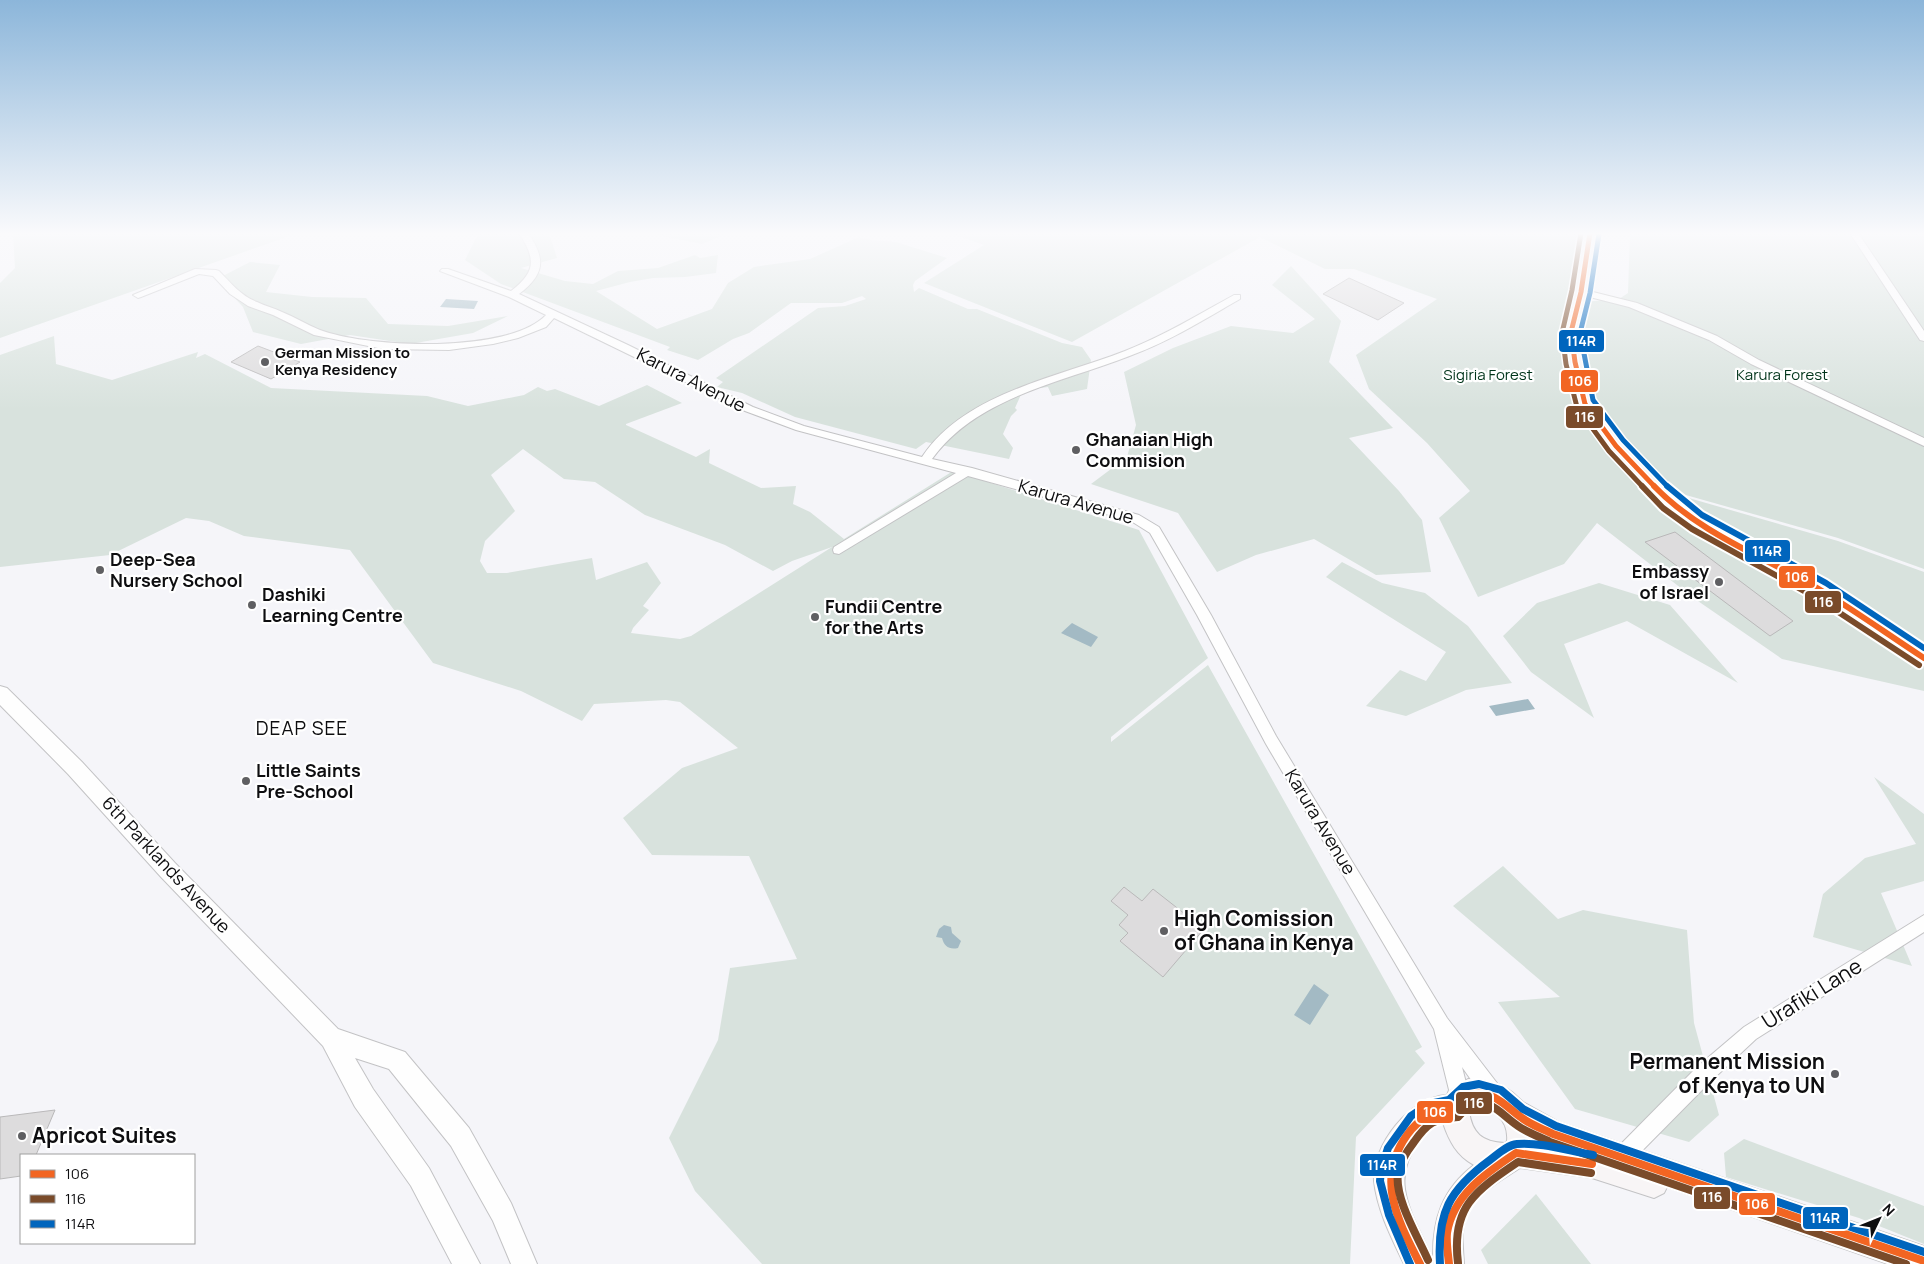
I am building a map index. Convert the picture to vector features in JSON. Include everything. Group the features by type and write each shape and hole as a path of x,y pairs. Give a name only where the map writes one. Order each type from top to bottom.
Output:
{"main road":[{"path":"1581,292 1571,332 1575,362 1585,404 1635,468 1669,501 1697,522 1822,591 1924,658"},
{"path":"1420,1264 1408,1242 1389,1180 1392,1162 1407,1133 1423,1118 1439,1109 1457,1104 1466,1094 1475,1092 1504,1105 1553,1134 1924,1261"},
{"path":"1457,1104 1455,1120 1458,1131 1475,1151 1486,1157 1498,1160 1512,1155 1592,1164 1779,1223 1895,1264"},
{"path":"1449,1264 1447,1232 1455,1206 1466,1191 1512,1155 1521,1145 1522,1134 1504,1105"}],"street":[{"path":"138,295 146,292"},
{"path":"233,292 252,304 318,333 383,346 468,345 514,336 542,325 553,313"},
{"name":"Karura Avenue","path":"502,292 624,346 749,409 800,428 1095,506 1135,518 1155,530 1204,615 1271,740 1441,1024 1504,1105"},
{"path":"516,297 519,292"},
{"path":"1581,292 1633,305 1713,338 1755,362 1924,442"},
{"path":"1893,292 1924,338"},
{"path":"925,462 934,447 967,419 1009,395 1143,347 1237,297"},
{"path":"839,550 968,472"},
{"name":"6th Parklands Avenue","path":"0,693 75,768 168,870 331,1038 364,1098 420,1177 467,1264"},
{"name":"Urafiki Lane","path":"1621,1158 1704,1074 1750,1033 1924,923"},
{"name":"Karura Avenue","path":"1441,1024 1457,1104"},
{"name":"6th Parklands Avenue","path":"331,1038 396,1060 460,1137 502,1212 524,1264"}],"green space":[{"path":"0,292 131,292 0,338"},
{"path":"229,292 266,292 312,297 366,298 388,324 448,326 508,316 473,333 410,344 350,335 301,344 253,332 243,307"},
{"path":"522,292 598,292 657,329 712,309 722,292 928,292 968,309 977,309 1062,343 1082,347 1091,360 1087,389 1052,396 1048,387 1023,390 1015,408 1017,410 1011,416 1003,434 1013,448 1009,459 926,442 916,449 795,417 742,393 717,387 723,382 716,378 818,308 845,306 866,299 862,296 842,303 791,303 749,333 733,339 698,360 667,350 670,347"},
{"name":"Sigiria Forest","path":"947,292 1162,292 1072,342"},
{"path":"1281,292 1315,292 1341,321 1329,362 1393,428 1349,438 1399,491 1422,520 1431,572 1376,575 1314,539 1256,555 1217,572 1178,513 1091,484 1127,457 1136,425 1124,372 1173,348 1231,326 1293,333 1315,319"},
{"name":"Sigiria Forest","path":"1418,292 1583,292 1576,346 1585,398 1637,472 1733,546 1850,613 1924,665 1924,691 1782,659 1695,599 1597,523 1564,564 1478,597 1439,518 1470,491 1427,443 1369,389 1356,355 1437,299"},
{"name":"Karura Forest","path":"1924,292 1924,569 1838,538 1661,488 1618,444 1589,403 1581,362 1583,302 1619,299 1628,293"},
{"path":"54,336 56,364 112,380 198,352 196,358 205,354 271,388 427,396 468,406 524,395 538,387 547,391 555,389 599,406 647,385 682,403 626,425 696,457 710,449 709,463 761,488 796,486 793,504 810,512 844,539 953,471 1139,530 1208,658 1111,737 1111,742 1208,665 1422,1047 1415,1051 1425,1063 1356,1137 1350,1264 762,1264 695,1191 669,1138 718,1040 730,968 797,959 749,856 652,855 623,818 682,768 738,748 680,702 666,700 594,704 582,721 521,691 433,663 350,550 244,536 209,521 186,518 110,555 0,567 0,355","holes":["523,449 564,479 595,482 645,515 725,545 773,571 792,561 832,547 691,636 680,639 631,633 633,628 649,610 643,606 661,583 647,562 596,580 592,558 507,573 487,573 480,561 485,541 515,511 491,475"]},
{"path":"1668,492 1838,541 1924,572 1924,652 1749,545"},
{"path":"1342,562 1382,583 1425,593 1468,626 1512,683 1466,690 1406,716 1366,706 1400,670 1426,681 1446,652 1326,577"},
{"path":"1599,583 1670,605 1738,683 1627,621 1564,644 1594,718 1531,672 1503,636 1537,603"},
{"path":"1874,777 1924,814 1924,881 1881,893 1912,966 1813,937 1823,894 1865,858 1916,844"},
{"path":"1503,866 1558,919 1583,910 1687,930 1694,1023 1719,1115 1689,1142 1575,1109 1498,1002 1560,997 1453,906"},
{"path":"1744,1139 1924,1206 1924,1244 1859,1218 1726,1177 1724,1153"},
{"path":"1536,1194 1591,1264 1488,1264 1481,1250"}],"water":[{"path":"446,299 478,301 474,309 440,307"},
{"path":"1072,623 1098,637 1091,647 1061,633"},
{"path":"1528,699 1535,709 1496,716 1489,706"},
{"path":"944,925 951,927 952,933 961,941 958,948 950,948 944,943 942,938 936,937 939,929"},
{"path":"1314,984 1329,995 1310,1025 1294,1015"}],"building":[{"path":"1326,292 1380,292 1404,303 1378,320 1323,294"},
{"name":"German Mission to Kenya Residency","path":"258,346 300,362 271,379 231,362"},
{"name":"Embassy of Israel","path":"1675,532 1793,621 1770,636 1645,542"},
{"name":"High Comission of Ghana in Kenya","path":"1124,887 1142,901 1153,889 1204,929 1163,977 1120,941 1128,933 1119,925 1128,915 1111,901"},
{"name":"Apricot Suites","path":"55,1110 36,1154 20,1154 20,1176 0,1179 0,1117"}],"transit line":[{"name":"116","path":"1572,292 1562,333 1566,364 1577,407 1609,451 1663,508 1692,529 1817,598 1919,665"},
{"name":"106","path":"1581,292 1571,332 1575,362 1585,404 1616,446 1669,501 1697,522 1822,591 1924,658"},
{"name":"114R","path":"1590,292 1580,333 1584,360 1593,400 1623,440 1675,494 1702,515 1826,583 1924,648"},
{"name":"114R","path":"1410,1264 1389,1215 1380,1181 1381,1170 1388,1148 1411,1116 1429,1104 1449,1100 1463,1087 1479,1084 1501,1090 1523,1109 1556,1126 1924,1252"},
{"name":"106","path":"1420,1264 1396,1213 1390,1179 1392,1163 1399,1146 1411,1129 1421,1120 1442,1110 1455,1109 1458,1103 1467,1095 1485,1093 1497,1098 1523,1119 1553,1134 1924,1261"},
{"name":"116","path":"1428,1260 1405,1209 1399,1189 1398,1173 1404,1155 1423,1129 1437,1119 1458,1117 1471,1103 1483,1102 1492,1105 1519,1127 1550,1142 1906,1264"},
{"name":"114R","path":"1440,1264 1440,1229 1448,1202 1466,1179 1505,1149 1514,1144 1525,1144 1593,1155"},
{"name":"106","path":"1449,1264 1447,1233 1450,1219 1463,1196 1493,1168 1516,1153 1592,1164"},
{"name":"116","path":"1458,1263 1456,1236 1463,1212 1469,1202 1487,1184 1518,1162 1591,1173"}],"place":[{"name":"German Mission to Kenya Residency","path":"265,362"},
{"name":"Ghanaian High Commision","path":"1076,450"},
{"name":"Deep-Sea Nursery School","path":"100,570"},
{"name":"Embassy of Israel","path":"1719,582"},
{"name":"Dashiki Learning Centre","path":"252,605"},
{"name":"Fundii Centre for the Arts","path":"815,617"},
{"name":"Little Saints Pre-School","path":"246,781"},
{"name":"High Comission of Ghana in Kenya","path":"1164,931"},
{"name":"Permanent Mission of Kenya to UN","path":"1835,1074"},
{"name":"Apricot Suites","path":"22,1136"}],"district":[{"name":"DEAP SEE","path":"302,728"}]}
